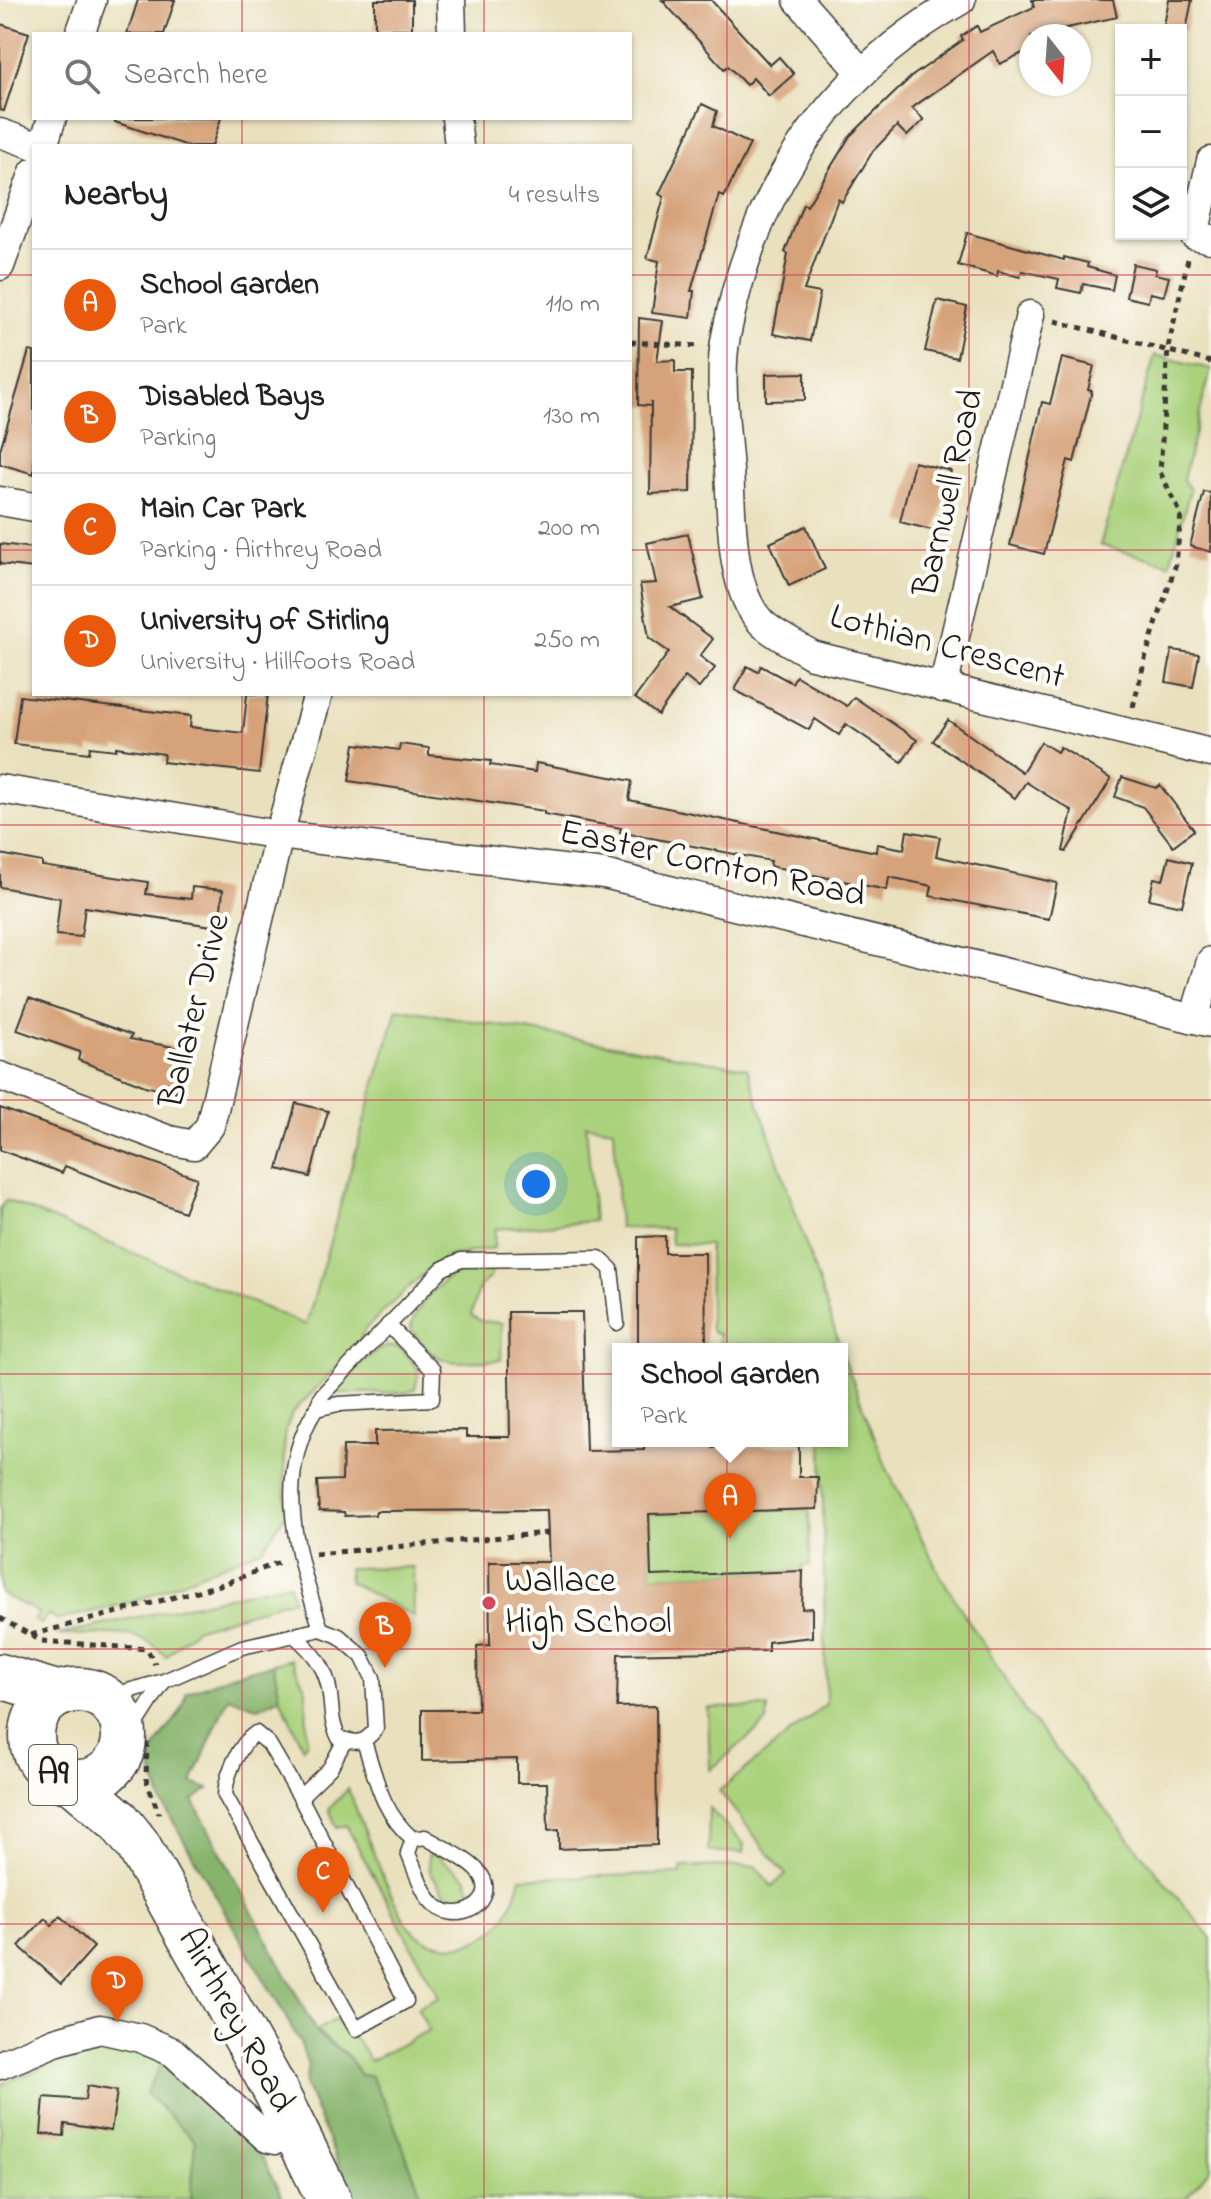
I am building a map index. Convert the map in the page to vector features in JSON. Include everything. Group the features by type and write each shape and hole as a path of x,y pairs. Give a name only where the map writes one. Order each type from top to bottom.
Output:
{"main road":[{"name":"A9","path":"0,1676 60,1694 75,1691 103,1698 120,1718 150,1832"},
{"name":"A9","path":"0,1694 32,1738"},
{"name":"A9","path":"60,1694 39,1712 32,1738 34,1751 49,1772 73,1782 119,1821 150,1832"},
{"name":"A9","path":"73,1782 98,1778 129,1747"},
{"name":"Airthrey Road","path":"150,1832 329,2199"}],"street":[{"path":"81,32 92,0"},
{"path":"451,0 452,32"},
{"path":"798,0 862,73"},
{"name":"Lothian Crescent","path":"961,0 919,24 862,73 806,133 756,228 725,347 736,572 760,621 812,655 1211,753"},
{"path":"41,144 51,120"},
{"path":"456,120 459,144"},
{"path":"0,133 34,144"},
{"path":"1202,237 1211,161"},
{"path":"0,266 32,178"},
{"name":"Barnwell Road","path":"943,688 1030,315"},
{"path":"0,501 32,507"},
{"name":"Ballater Drive","path":"0,1076 169,1140 194,1145 210,1126 279,835 317,696"},
{"name":"Easter Cornton Road","path":"0,789 279,835 604,874 1202,1021"},
{"path":"1202,1021 1211,961"},
{"path":"2,2059 100,2029 140,2038 173,2052 267,2138 276,2140 296,2131"}],"lane":[{"path":"321,1629 297,1556 292,1517 296,1449 322,1395 442,1269 461,1260 599,1258 611,1269 617,1323"},
{"path":"316,1409 338,1404 432,1399 433,1370 388,1325"},
{"path":"103,1698 164,1681 242,1647 321,1629 339,1636 362,1656 373,1678 376,1729 364,1741 354,1744 339,1738 333,1728 330,1691 323,1668 317,1655 295,1636"},
{"path":"129,1747 164,1681"},
{"path":"256,1733 269,1744 300,1797 406,2001 356,2029 225,1795 226,1781 247,1739 256,1733"},
{"path":"300,1797 330,1768 345,1740"},
{"path":"364,1741 385,1808 413,1839"},
{"path":"425,1837 478,1872 485,1885 484,1897 473,1909 459,1914 444,1911 429,1898 408,1853 413,1839 425,1837"}],"path":[{"path":"1127,733 1146,655 1176,564 1181,514 1160,472 1168,348 1202,237"},
{"path":"1030,315 1168,348 1211,362"},
{"path":"632,342 725,347"},
{"path":"0,1618 41,1641 147,1649 164,1681"},
{"path":"129,1747 146,1779 150,1832"}],"green space":[{"path":"1155,355 1211,369 1183,479 1190,490 1170,564 1100,545"},
{"path":"397,1008 747,1068 839,1343 719,1343 720,1334 712,1332 710,1326 709,1245 671,1244 670,1229 619,1228 614,1129 586,1125 594,1221 495,1229 494,1248 447,1257 425,1272 366,1328 354,1350 292,1413 284,1436 286,1513 263,1548 136,1601 58,1620 48,1614 41,1624 34,1620 39,1613 0,1593 0,1209 6,1200 306,1325"},
{"path":"492,1270 491,1276 480,1286 471,1315 481,1321 502,1323 501,1360 449,1361 430,1352 411,1328 423,1303 444,1281 460,1272"},
{"path":"390,1346 400,1348 419,1370 415,1389 406,1393 335,1393 367,1358"},
{"path":"848,1368 888,1471 940,1575 1025,1712 1211,1938 1211,2169 1185,2199 423,2199 389,2112 370,2075 360,2076 348,2056 316,2031 334,2020 358,2041 370,2061 429,2030 417,2008 439,1997 346,1825 337,1828 329,1809 348,1789 388,1887 407,1923 421,1937 443,1945 466,1944 483,1937 499,1925 510,1908 521,1878 681,1874 681,1867 755,1866 772,1886 786,1875 719,1791 826,1704 822,1447 848,1447"},
{"path":"809,1509 810,1565 802,1566 803,1571 651,1576 649,1514"},
{"path":"413,1567 414,1617 349,1582 348,1568"},
{"path":"289,1583 293,1599 195,1629 166,1657 155,1646 130,1636 58,1635"},
{"path":"291,1659 306,1689 307,1741 303,1748 280,1697 273,1664"},
{"path":"273,1664 280,1697 259,1708 228,1697 192,1783 209,1789 193,1800 318,2035 348,2056 360,2075 370,2075 389,2111 423,2199 353,2199 305,2085 308,2066 300,2042 162,1802 156,1783 152,1768 153,1753 180,1712 186,1693 230,1675"},
{"path":"768,1707 767,1722 710,1770 708,1708"},
{"path":"709,1808 744,1844 743,1853 708,1851"},
{"path":"433,1853 467,1878 471,1891 463,1899 448,1899 430,1872 428,1855"},
{"path":"91,2047 141,2049 166,2056 146,2093 195,2141 191,2199 0,2199 0,2085"},
{"path":"166,2056 263,2159 283,2199 191,2199 195,2141 146,2093"}],"building":[{"path":"138,0 175,0 165,32 128,32"},
{"path":"375,0 412,0 412,29 375,29"},
{"path":"662,0 711,0 770,65 779,57 794,74 769,96 753,78 746,85 728,66 724,69"},
{"path":"1032,0 1113,0 1117,17 1085,24 1019,24 1019,55 1000,64 993,51 912,108 924,120 907,136 897,126 873,151 842,202 838,199 804,290 820,293 810,341 773,334 788,254 785,252 803,204 807,206 850,136 911,77 963,40 961,36 977,26 980,32 1034,7"},
{"path":"1169,0 1192,0 1187,25 1164,24"},
{"path":"0,24 29,33 4,111 0,110"},
{"path":"702,104 717,111 713,126 750,144 724,197 719,194 691,291 694,291 691,318 652,313 659,261 647,258 664,197 659,194"},
{"path":"220,120 213,144 182,144 115,122"},
{"path":"967,233 1064,260 1064,257 1088,263 1087,267 1115,275 1112,290 1083,284 1081,293 1057,288 1059,279 1022,271 1020,277 998,271 997,276 958,265"},
{"path":"1133,264 1156,269 1155,274 1169,277 1164,296 1150,293 1148,302 1126,297"},
{"path":"937,300 967,307 957,358 925,351"},
{"path":"639,318 663,321 657,361 675,360 675,372 692,372 691,492 650,494 651,406 638,405"},
{"path":"29,351 32,352 32,473 0,464 0,450"},
{"path":"1062,358 1094,366 1088,390 1092,391 1074,462 1068,460 1044,554 1010,545 1042,402 1050,404"},
{"path":"805,373 805,400 766,401 766,374"},
{"path":"914,462 951,471 936,531 900,522"},
{"path":"1204,492 1211,493 1211,552 1190,546"},
{"path":"806,526 825,569 789,586 770,543"},
{"path":"688,534 703,599 670,607 713,639 700,656 715,668 699,688 685,677 658,715 635,698 669,652 649,638 640,584 656,583 647,543"},
{"path":"0,544 32,548 32,568 0,564"},
{"path":"1172,650 1199,654 1193,687 1166,682"},
{"path":"747,666 758,672 761,666 792,683 796,676 847,706 854,697 917,740 902,762 846,724 839,735 815,719 809,730 735,690"},
{"path":"20,696 191,716 190,727 243,733 247,696 268,696 259,773 163,762 164,754 116,747 116,750 90,747 89,753 14,744"},
{"path":"948,720 1022,772 1041,742 1057,752 1060,747 1111,779 1066,852 1063,851 1072,811 1026,782 1015,798 933,741"},
{"path":"355,744 399,750 400,744 429,748 429,755 491,761 490,765 535,772 536,763 632,781 629,800 876,852 877,844 904,849 907,831 940,837 936,856 1057,883 1049,919 930,896 932,886 889,877 887,890 770,866 771,861 620,832 621,828 544,814 544,811 349,781"},
{"path":"1122,777 1156,788 1160,785 1194,830 1173,846 1143,807 1115,797"},
{"path":"0,854 42,862 42,866 148,882 146,894 191,899 192,887 223,890 219,927 85,907 81,937 56,935 60,898 0,887"},
{"path":"1169,857 1192,863 1182,906 1149,899 1154,878 1163,880"},
{"path":"29,998 132,1035 130,1039 184,1049 176,1092 148,1087 78,1060 80,1052 17,1030"},
{"path":"296,1103 328,1111 310,1177 278,1169"},
{"path":"0,1108 197,1178 184,1212 65,1166 62,1173 0,1150"},
{"path":"665,1236 665,1253 705,1253 706,1343 638,1343 638,1237"},
{"name":"Wallace High School","path":"508,1312 582,1312 586,1451 644,1450 644,1447 799,1447 799,1477 818,1477 817,1509 649,1514 651,1576 803,1571 802,1609 812,1608 812,1637 768,1642 768,1651 618,1654 617,1707 656,1706 657,1845 559,1849 559,1830 548,1831 547,1783 517,1783 517,1759 422,1761 422,1710 478,1710 477,1646 490,1645 489,1562 549,1562 547,1510 376,1511 375,1515 345,1516 344,1512 319,1511 317,1481 342,1480 343,1446 375,1446 375,1431 466,1430 466,1437 510,1437"},
{"path":"60,1916 94,1947 61,1984 19,1946 45,1918 52,1925"},
{"path":"87,2086 117,2091 111,2131 65,2124 64,2136 41,2134 44,2097 85,2100"}],"place":[{"name":"School Garden","path":"730,1539"},
{"name":"Wallace High School","path":"489,1603"},
{"name":"Disabled Bays","path":"385,1668"},
{"name":"Main Car Park","path":"323,1913"},
{"name":"University of Stirling","path":"117,2022"}]}
